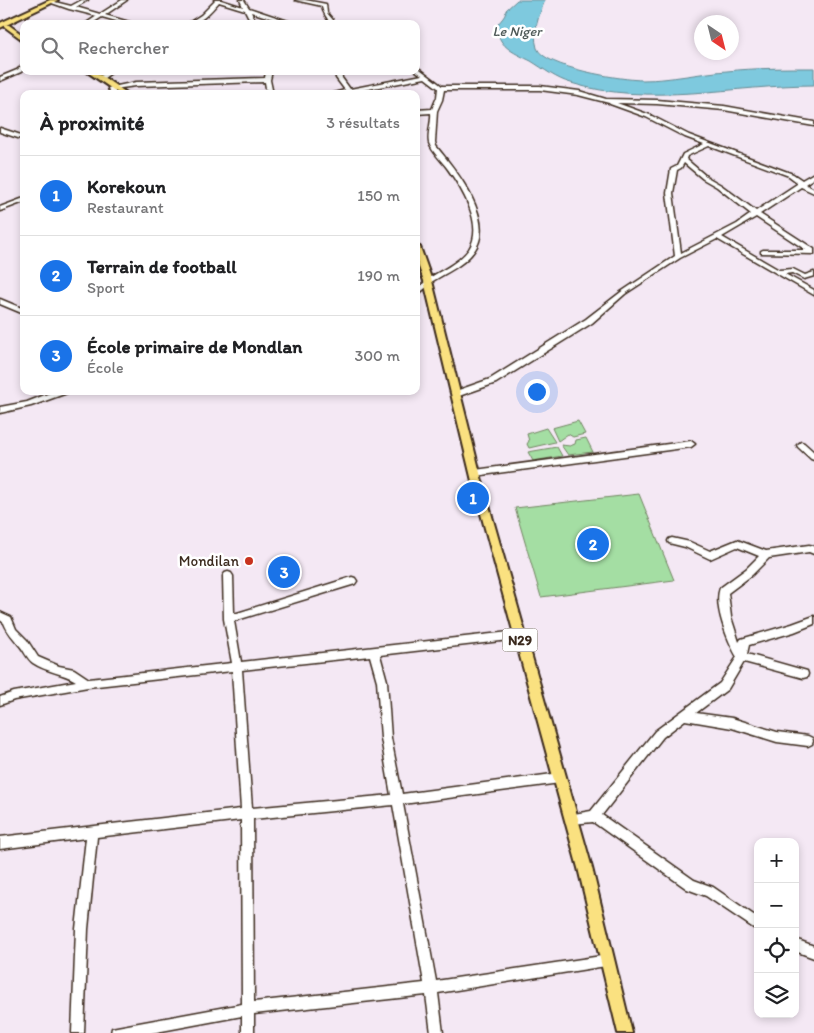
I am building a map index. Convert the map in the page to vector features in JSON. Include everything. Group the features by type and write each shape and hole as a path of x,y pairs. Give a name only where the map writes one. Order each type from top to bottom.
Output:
{"highway":[{"path":"1,26 53,1"},
{"path":"15,33 18,18"}],"main road":[{"path":"1,26 20,36"},
{"path":"98,75 102,77 111,90"},
{"name":"N29","path":"420,259 428,282 475,473 572,819 625,1033"}],"street":[{"path":"71,8 86,0"},
{"path":"94,20 125,0"},
{"path":"196,20 203,16 217,0 283,20"},
{"path":"242,0 254,20"},
{"path":"297,0 324,5 325,13 332,20"},
{"path":"53,1 71,8 120,20"},
{"path":"0,79 20,70"},
{"path":"420,70 441,88 540,88 579,93 606,100 648,116 709,144 745,156 791,175 800,181 800,184 814,191"},
{"path":"268,75 269,90"},
{"path":"339,75 345,90"},
{"path":"356,90 425,76"},
{"path":"115,90 136,84 267,80"},
{"path":"420,290 428,282 460,261 474,246 477,231 474,212 465,190 433,146 430,138 434,121 433,111 441,98 441,88"},
{"path":"606,100 658,102 724,108 814,124"},
{"path":"420,112 433,111"},
{"path":"0,130 20,137"},
{"path":"678,257 670,193 674,169 678,167 685,155 709,144"},
{"path":"683,159 704,178 719,186 746,207 814,252 762,252"},
{"path":"456,394 493,381 589,321 624,293 678,257 739,225 814,175"},
{"path":"0,209 20,202"},
{"path":"716,236 814,293"},
{"path":"777,272 793,272 804,277 814,275"},
{"path":"801,285 814,275"},
{"path":"0,301 20,310"},
{"path":"1,408 28,404 53,395"},
{"path":"475,473 692,444"},
{"path":"801,444 814,457"},
{"path":"672,541 687,544 710,555 737,543 766,555 809,548 814,550"},
{"path":"766,555 749,572 723,591 723,608 736,647 742,656 802,674"},
{"path":"228,576 229,619 237,666 247,814 248,1033"},
{"path":"229,619 352,581"},
{"path":"0,616 8,620 12,631 24,642 36,660 58,670 70,672 88,683"},
{"path":"594,816 660,734 724,686 742,656 744,642 794,628 814,620"},
{"path":"0,701 14,696 88,683 519,634"},
{"path":"374,651 382,681 386,738 432,988 437,1033"},
{"path":"686,716 732,723 777,736 808,741"},
{"path":"0,843 247,814 396,800 560,778"},
{"path":"572,819 594,816 684,880 709,891 754,922"},
{"path":"78,1033 82,929 92,833"},
{"path":"799,946 814,952"},
{"path":"118,1033 247,1009 432,988 608,961"}],"green space":[{"path":"578,421 585,434 573,437 568,434 558,441 552,428"},
{"path":"546,428 555,442 529,448 527,434"},
{"path":"586,438 593,452 568,455 561,445 570,446 575,444 576,440"},
{"path":"557,447 562,456 533,461 528,452"},
{"path":"639,494 674,580 541,597 515,508"}],"water":[{"name":"Le Niger","path":"517,0 545,0 535,36 537,48 543,55 554,61 585,72 643,80 738,70 814,68 814,85 661,94 600,90 571,83 509,50 501,41 498,36 498,24 506,10"}],"place":[{"name":"Korekoun","path":"473,498"},
{"name":"Terrain de football","path":"593,544"},
{"name":"Mondilan","path":"249,561"},
{"name":"École primaire de Mondlan","path":"284,572"}]}
